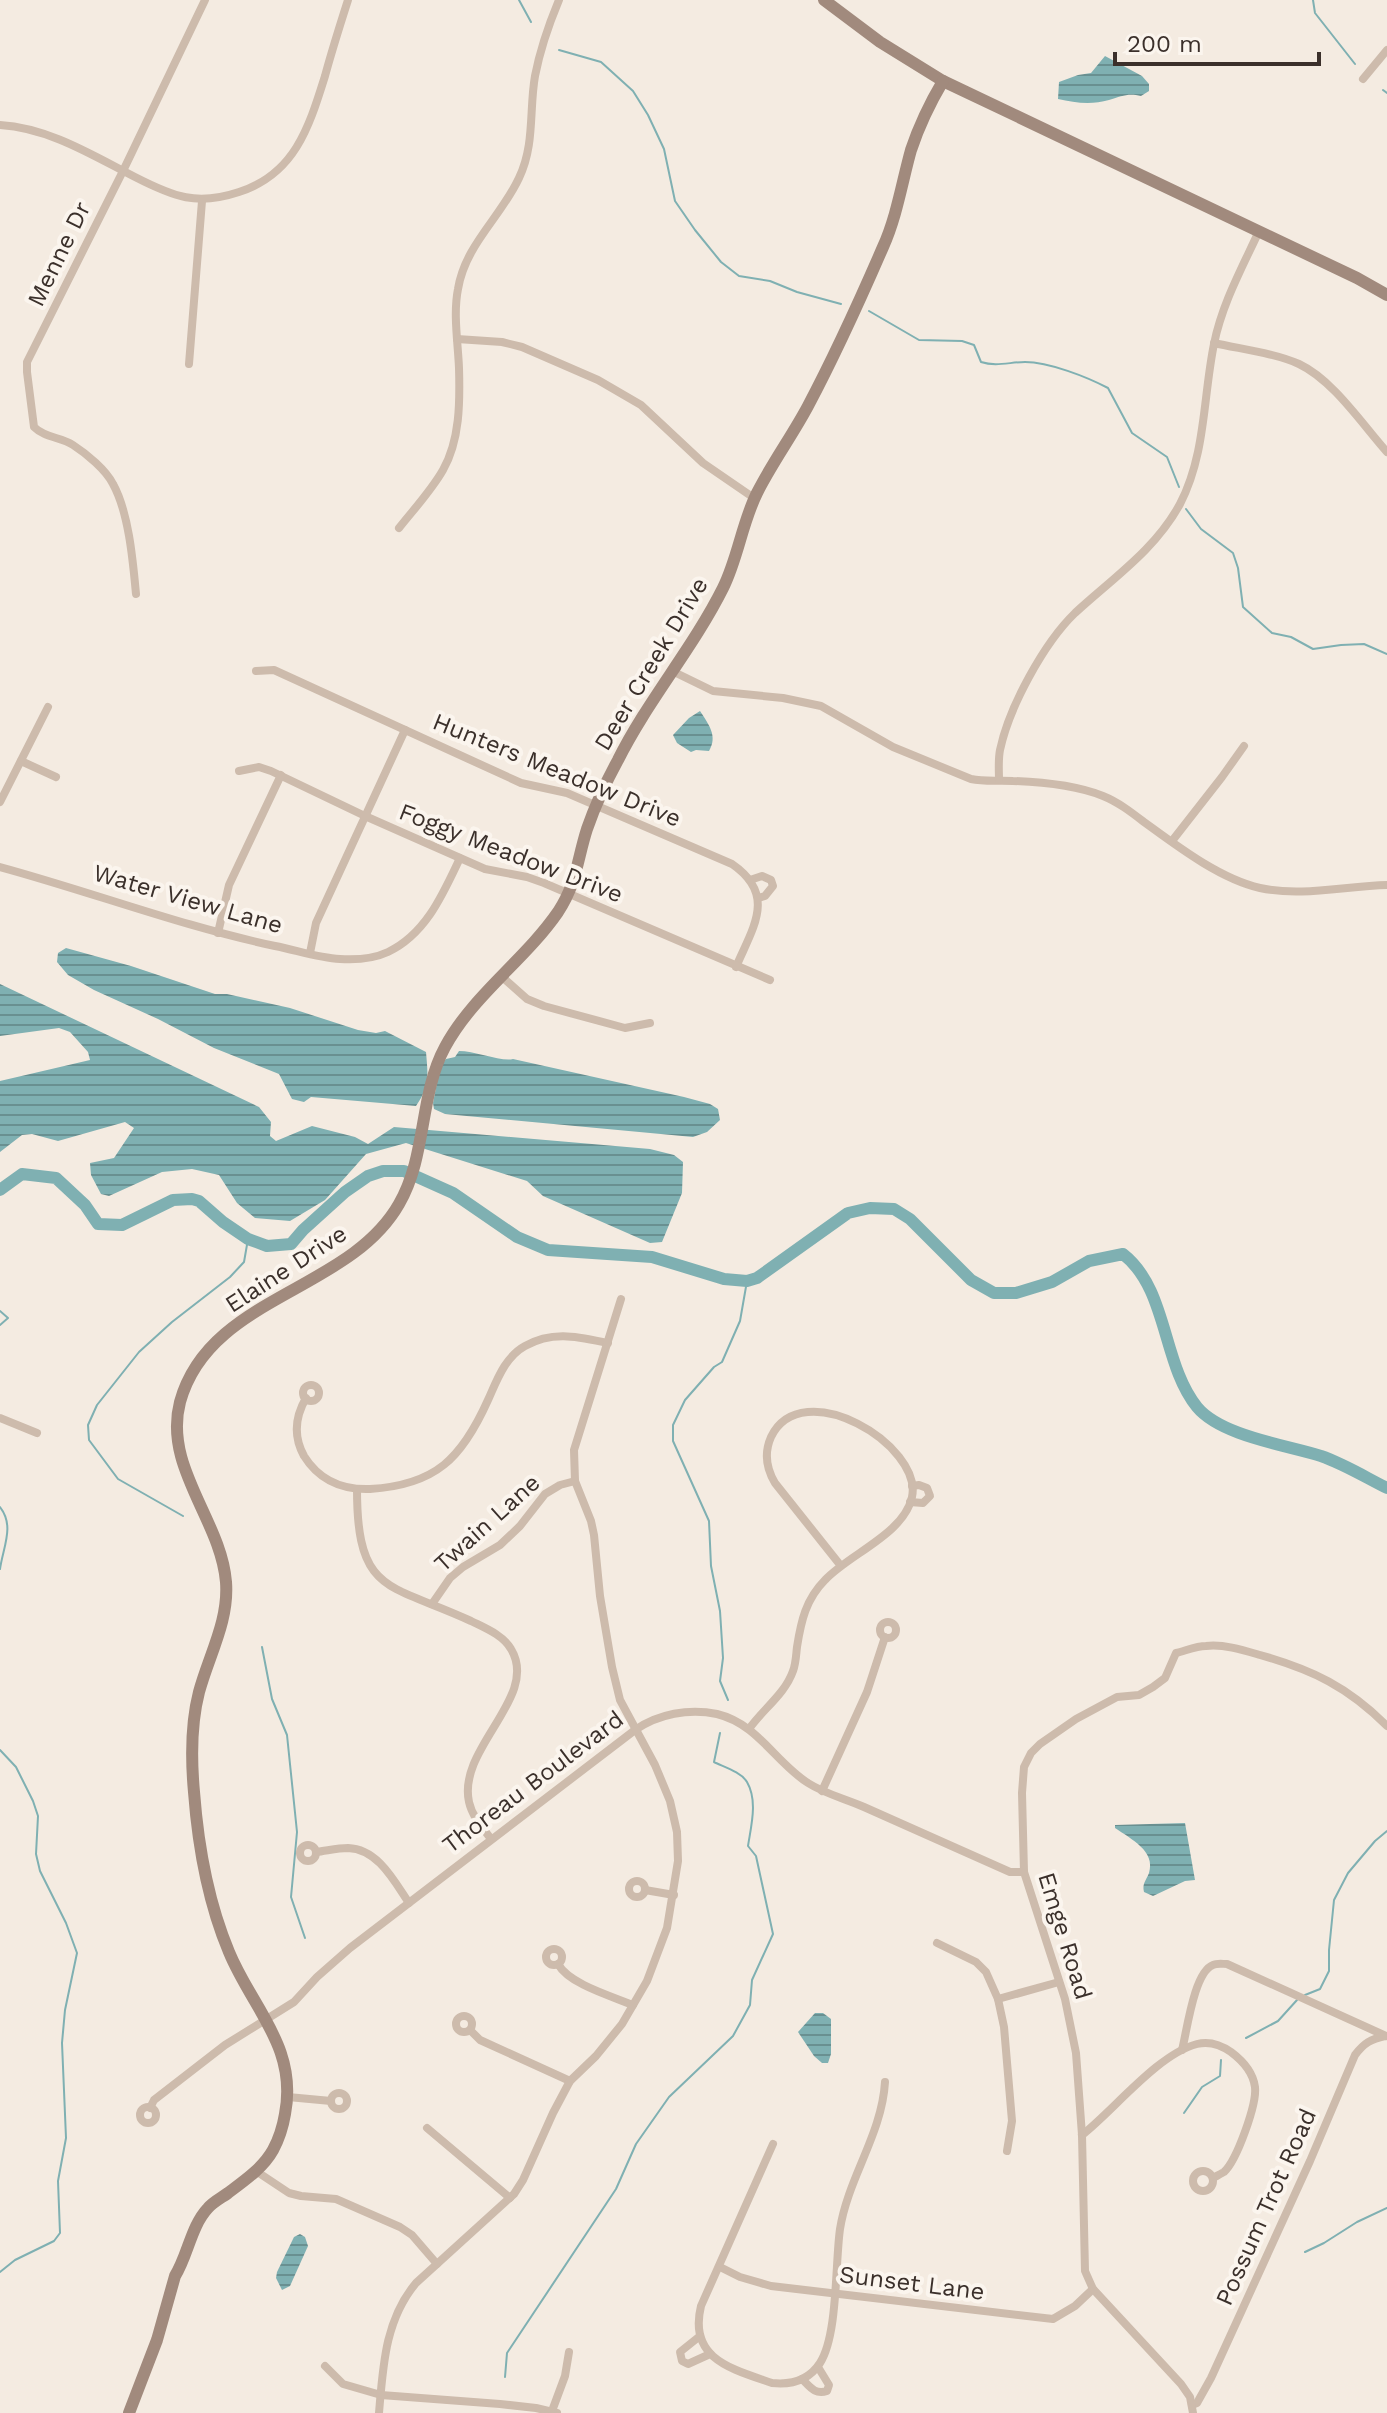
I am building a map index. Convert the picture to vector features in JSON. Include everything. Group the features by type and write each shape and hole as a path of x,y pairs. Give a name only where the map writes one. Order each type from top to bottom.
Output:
{"street":[{"name":"Menne Dr","path":"136,594 128,534 113,482 71,444 41,433 34,427 27,362 205,0"},
{"path":"0,125 34,129 169,192 202,201 254,187 271,177 298,147 315,106 348,0"},
{"path":"399,528 444,468 453,446 458,420 457,292 460,277 478,239 519,178 529,152 535,76 559,0"},
{"path":"824,0 880,42 943,81 1387,295"},
{"path":"1363,79 1387,50"},
{"name":"Deer Creek Drive","path":"457,1028 553,919 569,894 586,832 619,758 727,579 754,498 808,407 886,242 914,142 943,81"},
{"path":"189,364 202,201"},
{"path":"999,780 999,753 1032,670 1073,615 1135,562 1161,534 1180,503 1201,442 1207,382 1221,313 1259,231"},
{"path":"457,339 502,342 522,347 598,380 641,405 703,463 754,498"},
{"path":"1214,343 1296,363 1310,371 1326,383 1387,452"},
{"name":"Hunters Meadow Drive","path":"256,671 274,670 521,783 567,793 732,864 750,880 762,876 771,880 771,891 758,898 759,914 736,967"},
{"path":"672,671 713,691 783,698 821,706 869,735 971,779 1061,785 1106,797 1213,868 1257,888 1281,892 1387,885"},
{"path":"0,802 48,707"},
{"path":"310,953 316,923 405,730"},
{"path":"1172,841 1244,746"},
{"path":"21,761 56,777"},
{"name":"Foggy Meadow Drive","path":"239,771 259,767 281,775 485,869 527,877 770,980"},
{"path":"218,933 229,885 281,775"},
{"name":"Water View Lane","path":"0,867 218,933 338,959 361,959 385,953 418,930 434,910 460,858"},
{"path":"750,880 758,898"},
{"path":"501,976 527,999 544,1006 625,1028 650,1023"},
{"name":"Elaine Drive","path":"129,2413 157,2340 175,2276 206,2209 256,2171 272,2152 284,2123 288,2097 281,2050 230,1955 208,1885 200,1838 194,1790 194,1725 201,1685 226,1606 226,1576 219,1547 186,1472 180,1450 177,1420 183,1394 189,1379 212,1348 233,1329 266,1305 328,1271 377,1234 397,1208 419,1148 439,1060 457,1028"},
{"path":"379,2413 388,2336 406,2295 510,2198 523,2180 570,2081 622,2024 647,1981 667,1928 678,1854 675,1817 665,1787 620,1700 600,1596 594,1535 575,1481 574,1450 621,1299"},
{"path":"306,1398 297,1416 295,1431 300,1449 321,1476 341,1487 357,1489 413,1482 437,1472 445,1465 470,1433 503,1369 525,1346 561,1335 608,1343"},
{"path":"749,1729 784,1689 793,1671 800,1627 812,1595 841,1566 898,1524 912,1497 906,1465 876,1433 843,1418 807,1410 793,1415 777,1428 770,1439 766,1453 770,1474 841,1566"},
{"path":"0,1418 37,1433"},
{"name":"Twain Lane","path":"432,1604 450,1578 500,1545 520,1526 545,1494 575,1481"},
{"path":"910,1502 923,1503 930,1496 927,1488 912,1486"},
{"path":"357,1489 358,1533 368,1565 375,1575 393,1588 482,1626 504,1640 512,1650 517,1677 510,1698 477,1754 468,1781 472,1813 491,1839"},
{"path":"822,1791 867,1692 885,1637"},
{"name":"Emge Road","path":"1192,2409 1190,2397 1181,2384 1093,2289 1085,2271 1082,2135 1076,2053 1059,1982 1024,1872 1024,1767 1040,1744 1101,1704 1117,1697 1139,1695 1165,1678 1176,1653 1206,1646 1231,1647 1291,1664 1342,1688 1387,1726"},
{"name":"Thoreau Boulevard","path":"150,2108 154,2100 225,2045 294,2002 330,1965 491,1839 635,1730 654,1719 692,1712 717,1714 749,1729 794,1773 822,1791 1010,1872 1024,1872"},
{"path":"316,1852 351,1848 370,1855 381,1864 409,1903"},
{"path":"645,1890 674,1895"},
{"path":"937,1943 976,1962 986,1972 998,1999 1004,2027 1012,2121 1007,2151"},
{"path":"558,1964 562,1972 581,1983 633,2005"},
{"path":"1182,2050 1197,1985 1213,1965 1227,1964 1386,2036"},
{"path":"998,1999 1059,1982"},
{"path":"470,2030 480,2040 570,2081"},
{"name":"Possum Trot Road","path":"1192,2409 1211,2378 1355,2055 1372,2039 1386,2036"},
{"path":"1082,2135 1156,2068 1182,2050 1195,2045 1216,2044 1239,2058 1253,2078 1255,2094 1250,2119 1227,2169 1213,2178"},
{"path":"773,2144 698,2318 700,2336 717,2362 772,2383 790,2383 802,2379 818,2367 825,2355 846,2201 884,2101 885,2082"},
{"path":"288,2097 331,2101"},
{"path":"427,2128 510,2198"},
{"path":"256,2171 289,2193 336,2199 400,2227 412,2235 437,2264"},
{"name":"Sunset Lane","path":"720,2267 771,2286 1053,2319 1075,2306 1093,2289"},
{"path":"700,2336 680,2352 680,2357 688,2364 710,2354"},
{"path":"325,2366 343,2384 381,2395 500,2404 554,2412 569,2352"},
{"path":"802,2379 815,2392 827,2391 829,2385 818,2367"}],"water":[{"path":"1105,56 1142,76 1149,84 1149,91 1141,96 1125,95 1096,103 1058,99 1059,82 1091,73"},
{"path":"700,711 711,731 712,746 709,751 691,752 677,743 673,735"},
{"path":"66,948 215,994 290,1008 358,1030 385,1031 426,1052 424,1092 416,1106 311,1097 304,1102 292,1099 279,1074 214,1048 68,975 57,962 58,953"},
{"path":"0,984 259,1107 271,1122 270,1136 276,1141 312,1126 355,1137 368,1144 394,1127 650,1149 674,1155 683,1162 682,1193 662,1242 650,1243 543,1196 527,1181 406,1143 366,1154 325,1200 290,1221 255,1218 237,1203 219,1175 192,1169 162,1172 109,1196 101,1194 91,1175 90,1163 114,1158 134,1128 125,1122 58,1141 32,1134 22,1135 0,1152 0,1081 90,1060 88,1052 70,1032 59,1028 0,1036"},
{"path":"459,1051 513,1059 684,1097 718,1109 720,1120 707,1132 693,1137 445,1114 434,1109 433,1103 440,1067"},
{"path":"1185,1823 1195,1880 1185,1881 1153,1896 1144,1892 1149,1858 1141,1846 1115,1825"},
{"path":"815,2013 823,2013 831,2019 828,2063 822,2063 814,2056 798,2032"},
{"path":"300,2234 305,2237 308,2246 290,2286 282,2290 276,2278 277,2272 294,2237"}],"waterway":[{"path":"519,0 531,22"},
{"path":"1313,0 1315,13 1355,64"},
{"path":"559,50 601,62 633,91 664,149 675,201 721,262 739,276 770,281 841,304"},
{"path":"1383,90 1387,93"},
{"path":"869,311 919,340 962,341 974,345 981,362 1025,362 1056,367 1108,388 1132,433 1167,457 1179,487"},
{"path":"1186,509 1201,529 1233,553 1243,607 1272,633 1291,637 1313,649 1364,644 1387,654"},
{"path":"0,1190 22,1174 56,1178 85,1205 98,1224 122,1225 173,1200 192,1199 199,1201 248,1239 267,1246 291,1244 345,1192 368,1176 383,1171 404,1171 453,1193 517,1237 548,1250 652,1257 724,1279 747,1281 757,1278 848,1213 870,1208 894,1209 910,1219 971,1280 994,1293 1016,1293 1052,1282 1089,1261 1123,1254 1138,1269 1149,1287 1186,1390 1208,1417 1255,1438 1330,1459 1387,1488"},
{"path":"183,1516 118,1479 89,1440 88,1425 97,1405 139,1352 244,1262 248,1239"},
{"path":"728,1700 720,1681 723,1658 720,1611 711,1566 709,1521 673,1441 673,1425 685,1400 722,1362 740,1321 747,1281"},
{"path":"0,1311 8,1318 0,1325"},
{"path":"0,1507 7,1522 0,1569"},
{"path":"262,1647 272,1699 287,1735 297,1832 291,1897 305,1938"},
{"path":"505,2377 507,2353 616,2189 636,2144 669,2097 733,2036 750,2005 752,1980 773,1934 756,1856 748,1846 753,1814 750,1789 741,1775 714,1762 720,1733"},
{"path":"0,1750 16,1767 33,1801 38,1816 36,1854 40,1871 77,1953 65,2010 62,2043 66,2138 58,2181 60,2233 54,2241 15,2260 0,2272"},
{"path":"1305,1995 1320,1989 1329,1971 1334,1900 1348,1873 1387,1831"},
{"path":"1246,2038 1278,2021 1297,2000"},
{"path":"1184,2113 1202,2087 1220,2076 1221,2060"},
{"path":"1305,2252 1387,2208"}]}
